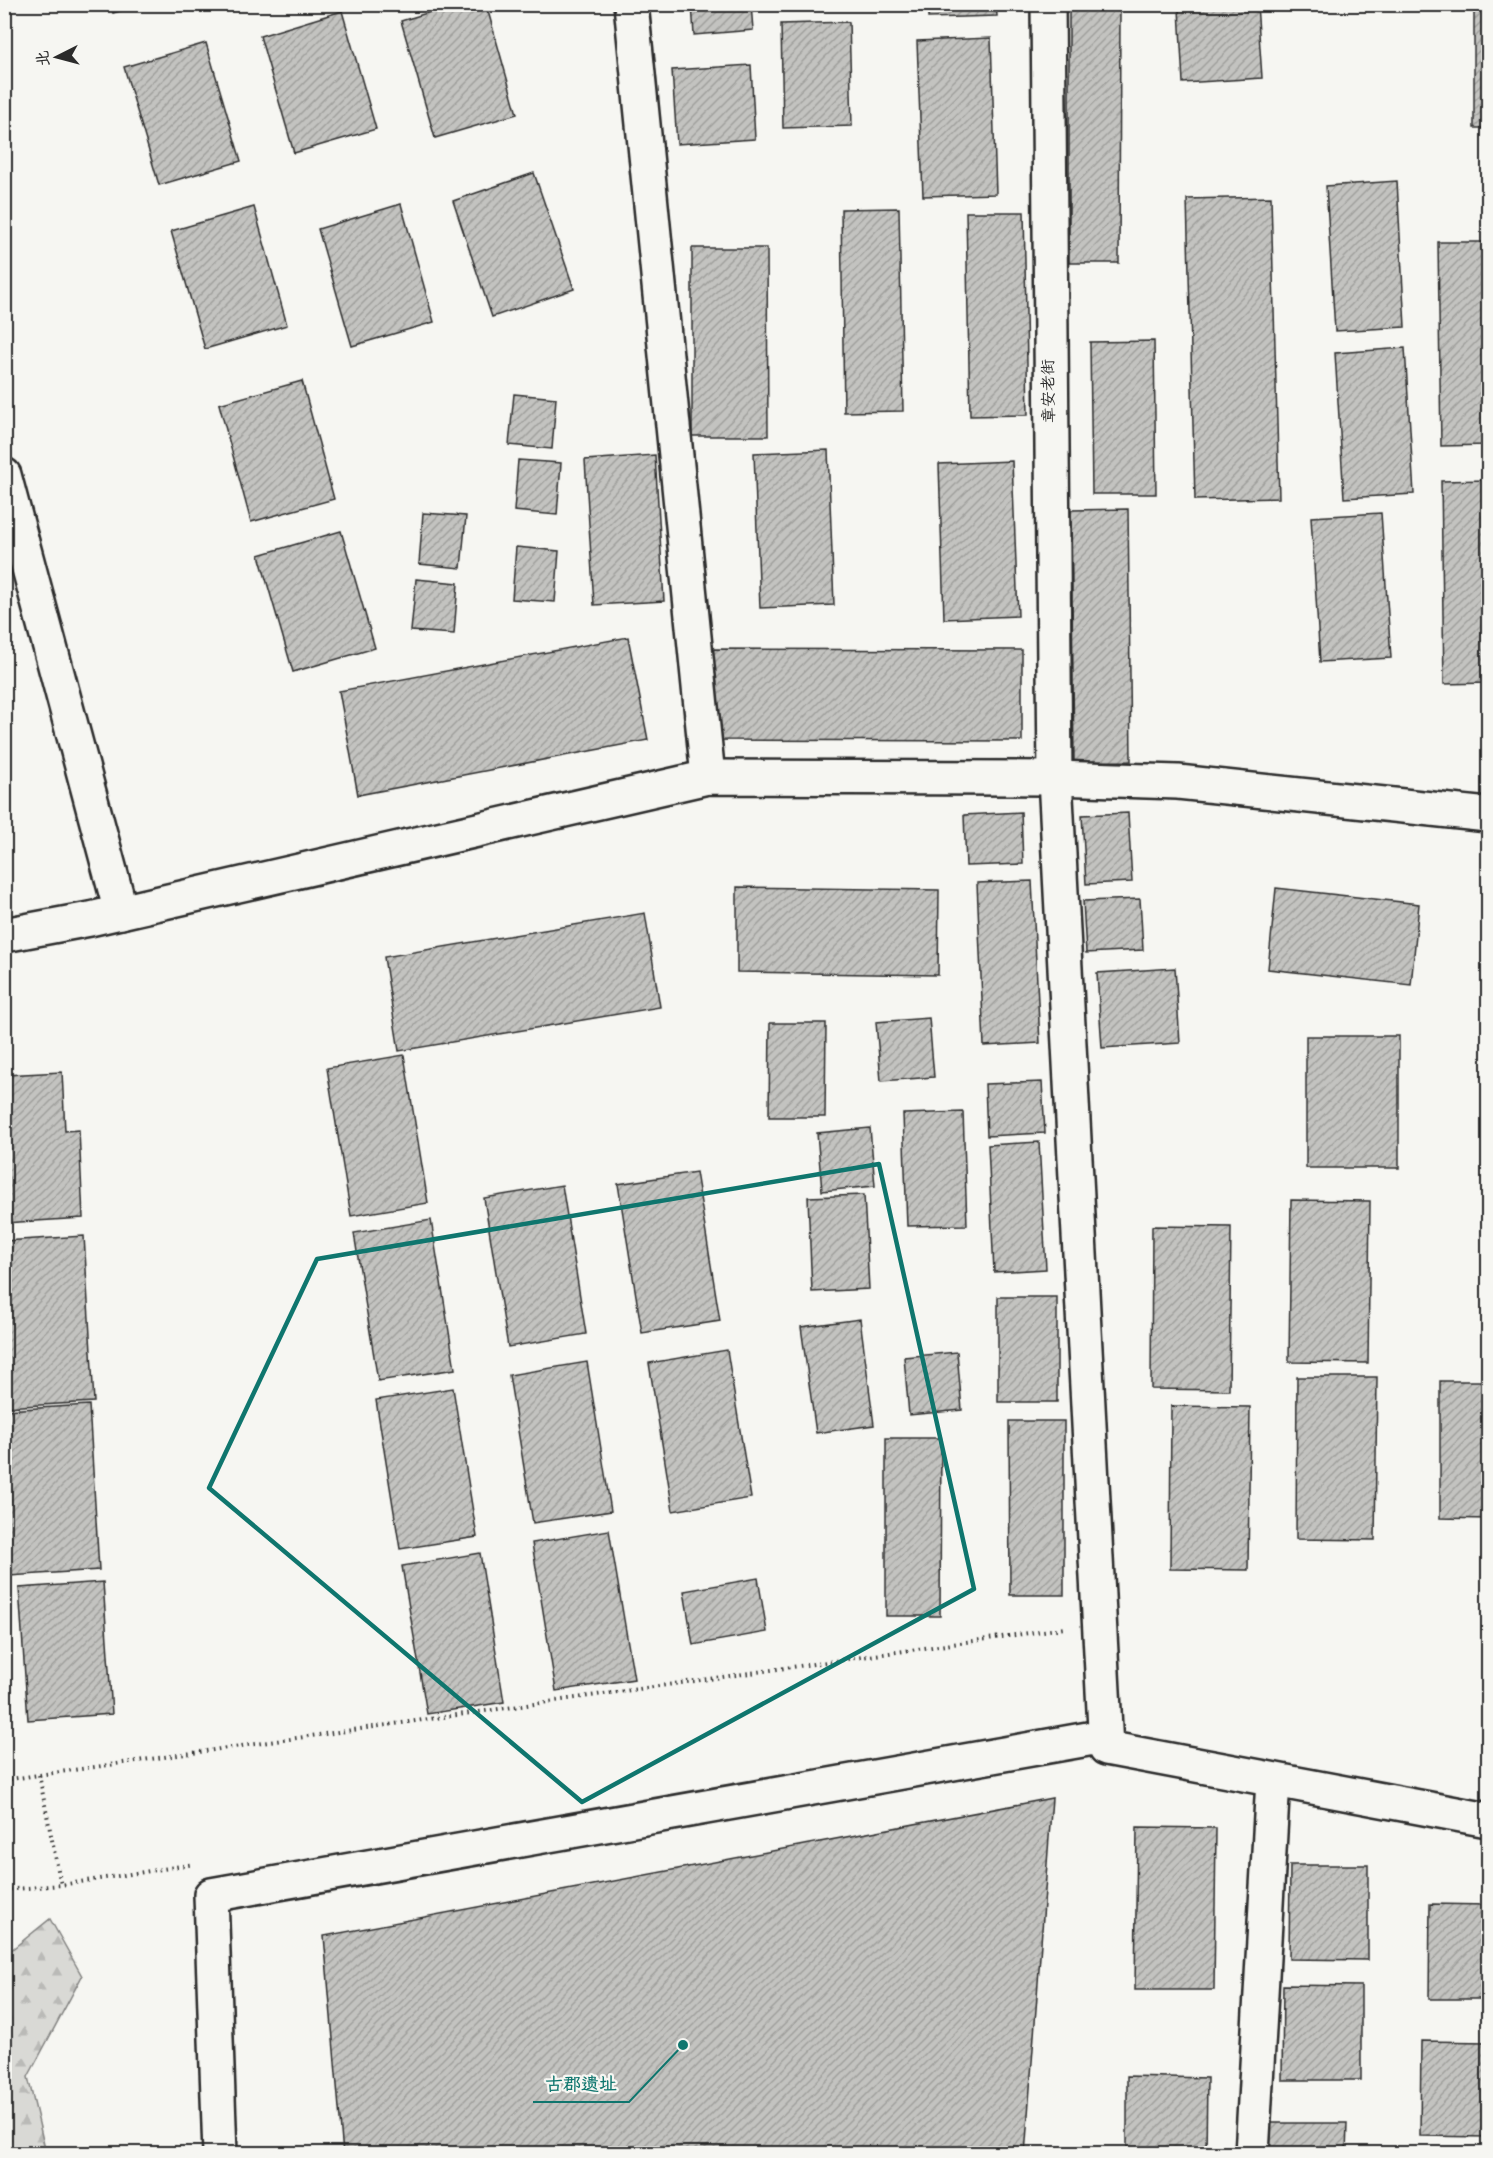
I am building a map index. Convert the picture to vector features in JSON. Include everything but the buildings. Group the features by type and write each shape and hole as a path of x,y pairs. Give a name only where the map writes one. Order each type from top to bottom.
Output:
{"street":[{"path":"631,4 708,777"},
{"name":"章安老街","path":"1048,4 1055,778 1105,1736"},
{"path":"4,475 120,912"},
{"path":"4,935 120,912 708,777 1055,778 1178,782 1488,815"},
{"path":"220,2154 211,1895 1105,1736 1106,1748 1488,1820"},
{"path":"1252,2154 1273,1780"}],"path":[{"path":"4,1780 1099,1623"},
{"path":"39,1775 61,1885"}],"highlighted area":[{"path":"879,1164 974,1589 582,1802 209,1488 317,1259"}],"green space":[{"path":"50,1919 82,1976 28,2077 46,2153 5,2153 5,1955"}],"place":[{"name":"古郡遗址","path":"683,2045"}]}
